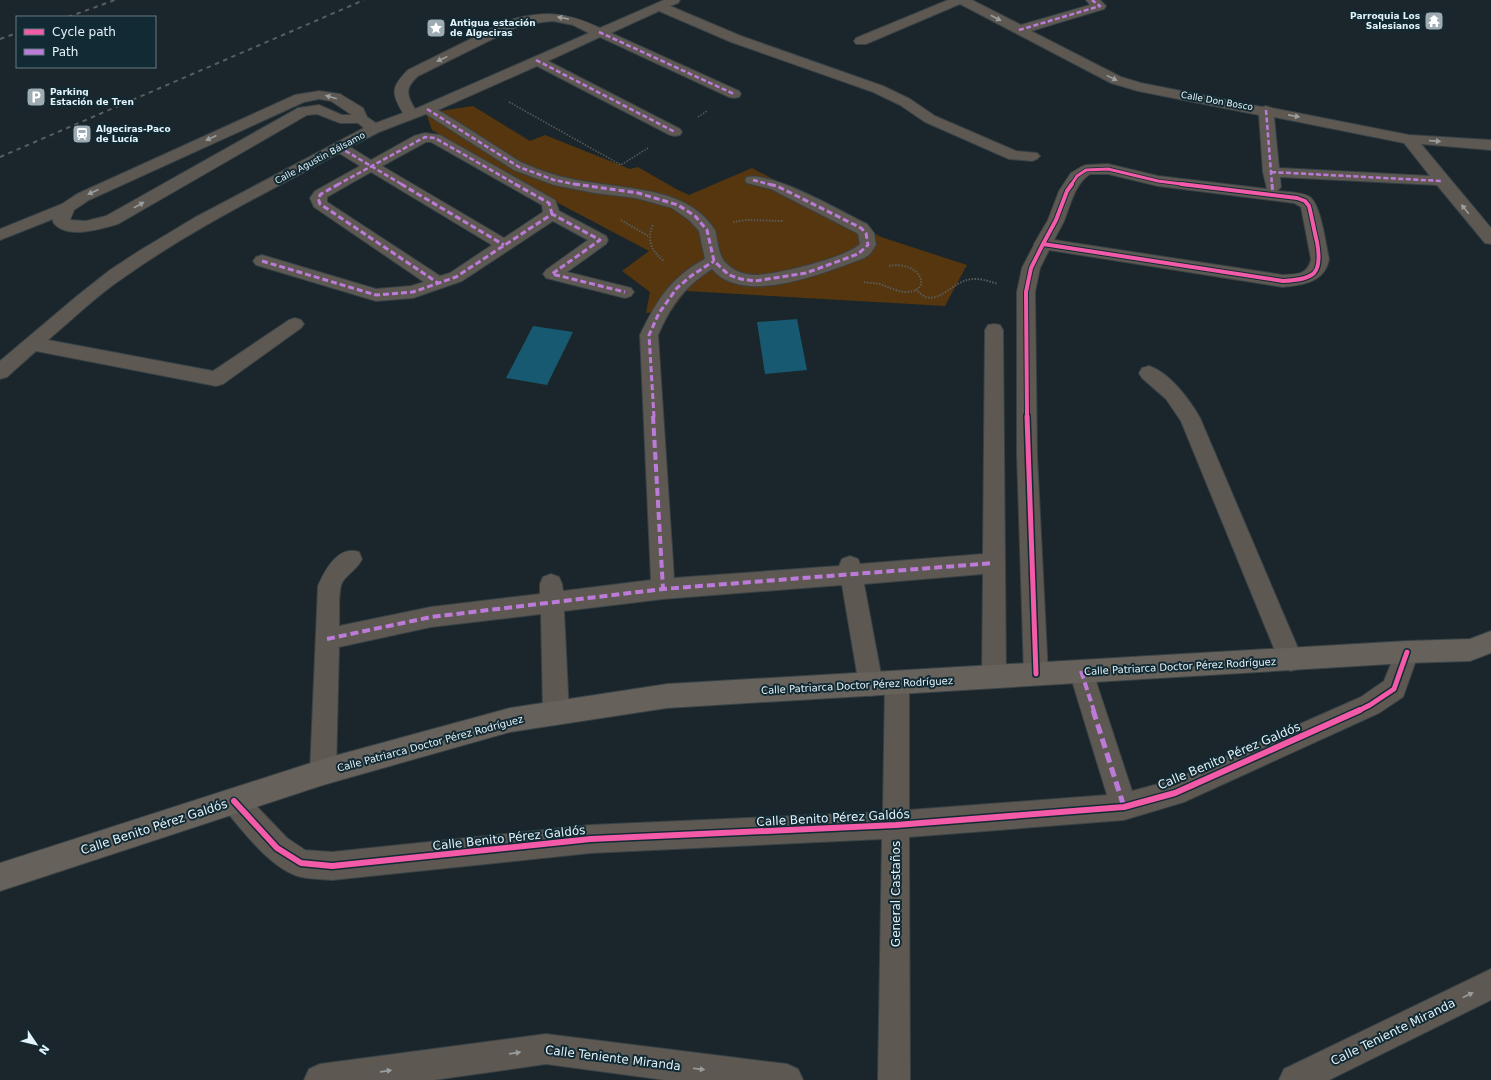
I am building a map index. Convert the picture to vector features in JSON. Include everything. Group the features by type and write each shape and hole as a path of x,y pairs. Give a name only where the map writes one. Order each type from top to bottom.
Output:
{"main road":[{"name":"Calle Patriarca Doctor Pérez Rodríguez","path":"234,801 323,772 510,720 667,696 1407,652 1470,650 1491,642"},
{"name":"Calle Benito Pérez Galdós","path":"0,877 234,801"}],"street":[{"name":"Calle Agustin Bálsamo","path":"0,372 83,300 116,274 200,222 339,146 374,129 427,109 674,0"},
{"path":"861,41 961,0"},
{"name":"Calle Don Bosco","path":"961,0 1116,80 1138,87 1266,110 1409,139 1491,145"},
{"path":"1019,30 1100,6 1092,0"},
{"path":"658,6 736,39 878,89 905,102 930,119 1014,156 1032,156"},
{"path":"412,115 400,96 400,88 404,80 413,73 512,24 525,20 553,17 571,20 734,94"},
{"path":"775,53 788,69 808,78"},
{"path":"536,60 675,132"},
{"path":"0,235 66,208 83,197 291,102 310,96 328,95 336,97 358,111 361,119 374,129"},
{"path":"291,102 300,101 306,104 306,109 303,111"},
{"path":"66,208 62,215 61,222 67,225 88,227 112,220 303,111 319,109 340,119 361,119"},
{"path":"427,109 519,167 554,180 638,194 678,205 695,216 707,230 709,264"},
{"path":"1266,110 1273,195"},
{"path":"438,283 320,204 318,198 320,194 422,138 432,137 550,203 552,214"},
{"path":"1409,139 1491,239"},
{"path":"339,146 370,166 504,245"},
{"path":"1036,674 1027,455 1026,292 1031,268 1042,244 1056,220 1067,191 1077,176 1086,170 1108,169 1158,181 1301,199 1308,203 1309,206 1320,259 1320,266 1315,273 1307,278 1283,280 1042,244"},
{"path":"1271,172 1442,181"},
{"path":"709,264 720,268 729,275 755,281 806,273 858,254 868,245 866,233 861,228 777,186 753,180"},
{"path":"262,261 376,295 412,292 456,277 552,214"},
{"path":"552,214 600,240 552,274 625,292"},
{"path":"663,589 650,336 661,310 685,280 709,264"},
{"path":"33,344 216,379 295,324"},
{"path":"994,330 994,677"},
{"path":"1149,373 1173,394 1190,418 1291,660"},
{"path":"323,772 329,586 333,575 341,566 351,559"},
{"path":"327,639 551,593 663,589 851,571 994,563"},
{"name":"General Castaños","path":"851,571 884,684 896,826 894,1080"},
{"path":"551,593 556,713"},
{"name":"Calle Benito Pérez Galdós","path":"234,801 277,848 301,863 332,866 591,839 896,826 1124,807 1175,793 1370,705 1394,689 1407,652"},
{"path":"1082,671 1124,807"},
{"name":"Calle Teniente Miranda","path":"1295,1080 1491,984"},
{"name":"Calle Teniente Miranda","path":"320,1080 546,1049 787,1080"}],"path":[{"path":"707,230 726,223 746,220 781,221 795,219 807,215 819,207"},
{"path":"682,208 670,212 659,219 652,227 648,236 650,245 655,254 672,265 683,268 709,264"},
{"path":"916,289 921,295 935,298 960,282 980,279 1026,292"}],"shaded area":[{"path":"473,106 530,141 545,135 630,169 638,167 689,195 752,168 881,237 967,265 945,306 686,291 672,310 646,313 650,292 622,271 649,251 558,203 432,130 426,113"}],"water":[{"path":"797,319 807,370 765,374 757,322"},
{"path":"533,326 573,332 547,385 506,378"}],"railway":[{"path":"71,16 115,0"},
{"path":"0,157 364,0"},
{"path":"0,39 16,33"}],"marked path":[{"path":"1019,30 1100,6 1092,0"},
{"path":"599,32 734,94"},
{"path":"536,60 675,132"},
{"path":"427,109 519,167 554,180 595,188 638,193 678,205 695,216 707,230 714,261 729,275 741,279 755,281 806,273 858,254 868,245 866,233 861,228 777,186 753,180"},
{"path":"1266,110 1273,195"},
{"path":"438,283 320,204 318,198 321,194 425,137 435,138 549,203 552,214"},
{"path":"339,147 504,245"},
{"path":"1271,172 1442,181"},
{"path":"262,261 376,295 413,292 456,277 552,214 600,240 552,274 625,292"},
{"path":"663,589 649,335 659,313 677,288 698,270 714,261"},
{"path":"327,639 431,617 663,589 994,563"},
{"path":"1081,671 1124,807"}],"cycle path":[{"path":"1036,674 1027,455 1026,292 1031,268 1056,220 1067,191 1077,176 1086,170 1108,169 1158,181 1297,198 1305,201 1309,206 1320,259 1319,266 1316,271 1308,277 1283,281 1042,244"},
{"path":"234,801 277,848 301,863 332,866 591,839 896,825 1124,807 1175,793 1370,705 1394,689 1407,652"}],"place":[{"name":"Parroquia Los Salesianos","path":"1434,21"},
{"name":"Antigua estación de Algeciras","path":"436,28"},
{"name":"Parking Estación de Tren","path":"36,97"},
{"name":"Algeciras-Paco de Lucía","path":"82,134"}]}
